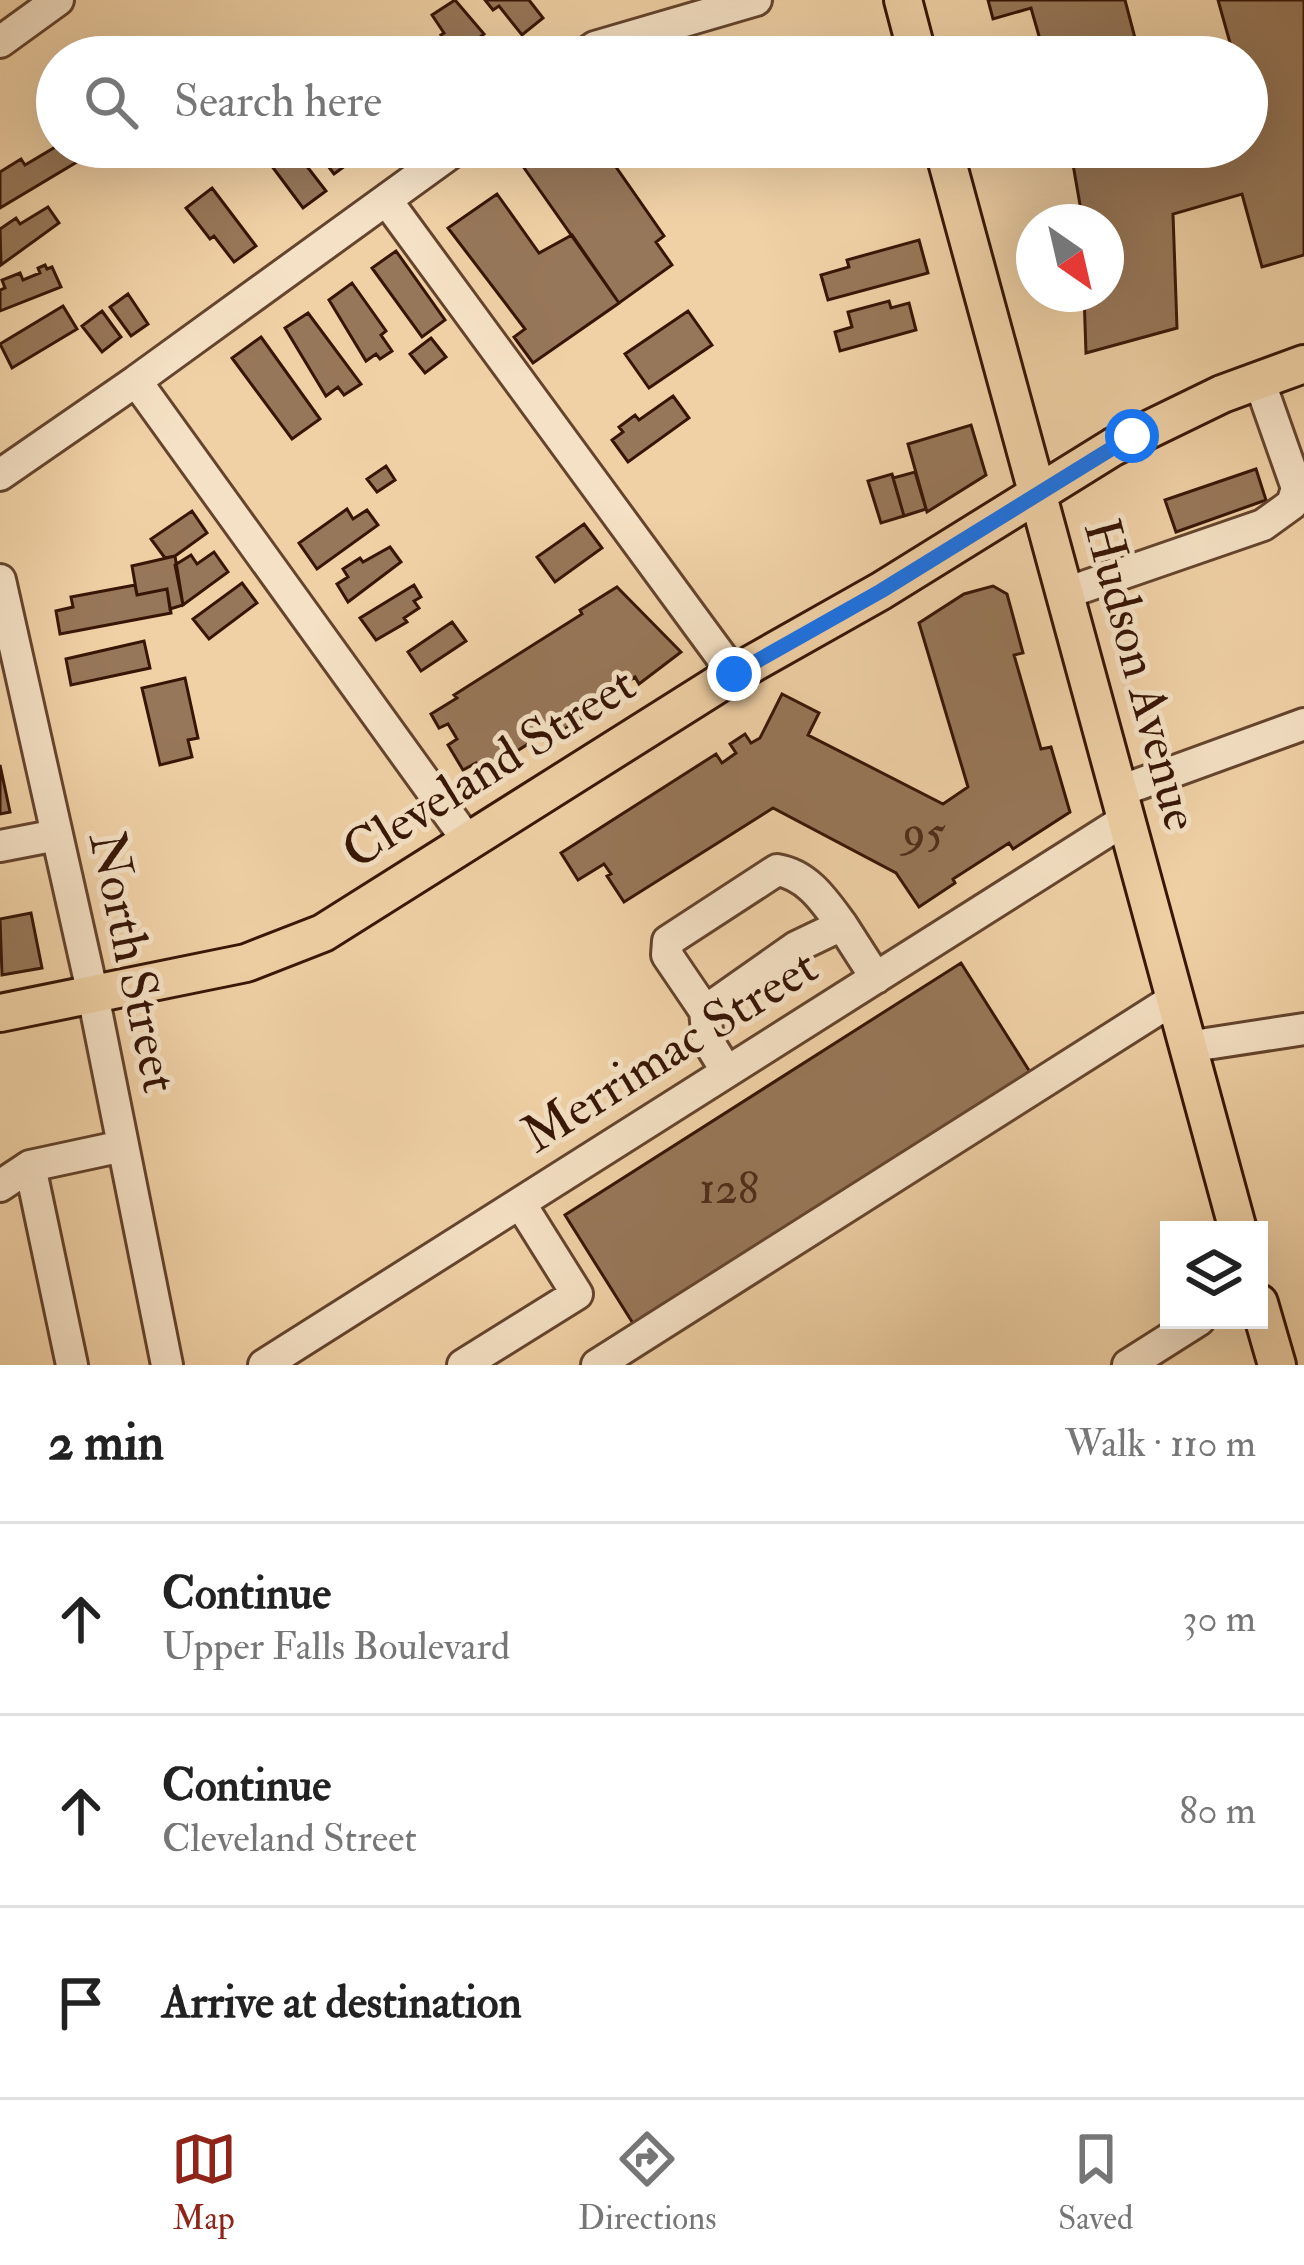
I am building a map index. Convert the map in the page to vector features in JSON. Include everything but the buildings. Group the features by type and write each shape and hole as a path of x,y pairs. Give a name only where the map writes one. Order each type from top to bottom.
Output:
{"main road":[{"path":"903,0 912,36"},
{"name":"Hudson Avenue","path":"949,168 1235,1221"},
{"name":"Cleveland Street","path":"0,1013 247,963 302,944 734,674 881,591 1143,430 1304,364"},
{"path":"1267,1329 1277,1365"}],"street":[{"path":"0,42 58,0"},
{"path":"633,36 756,0"},
{"path":"0,475 431,168"},
{"path":"387,201 734,674"},
{"path":"1066,593 1263,525 1292,504 1297,488 1259,380"},
{"path":"136,381 469,842"},
{"name":"North Street","path":"0,580 93,995 167,1365"},
{"name":"Merrimac Street","path":"264,1365 876,977 1124,804 1304,724"},
{"path":"0,846 57,835"},
{"path":"727,1072 708,1041 705,1011 667,956 668,941 777,870 815,890 876,977"},
{"path":"705,1011 796,947 842,925"},
{"path":"597,1365 1174,999"},
{"path":"1187,1047 1304,1029"},
{"path":"0,1186 30,1166 123,1146"},
{"path":"30,1166 72,1365"},
{"path":"464,1365 577,1294 520,1203"},
{"path":"1128,1365 1185,1329"}],"route":[{"path":"734,674 881,591 1132,436"}]}
